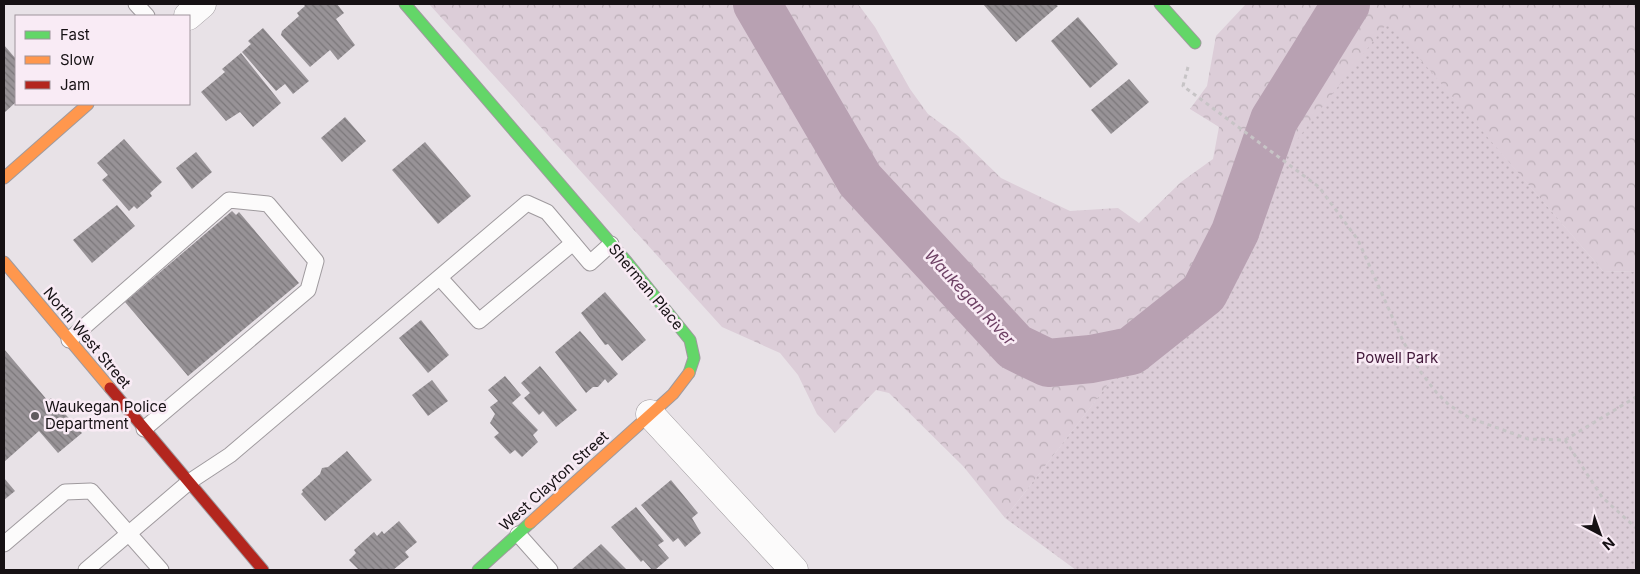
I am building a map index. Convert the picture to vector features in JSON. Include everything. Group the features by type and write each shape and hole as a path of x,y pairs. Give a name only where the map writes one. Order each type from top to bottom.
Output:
{"street":[{"path":"189,15 202,4"},
{"name":"Sherman Place","path":"405,4 611,244 690,340 694,358 690,370 673,394 650,414"},
{"path":"1160,4 1195,43"},
{"path":"4,178 87,105"},
{"name":"North West Street","path":"4,262 263,570"},
{"path":"650,414 794,570"},
{"name":"West Clayton Street","path":"478,570 650,414"}],"lane":[{"path":"136,4 146,15"},
{"path":"547,212 568,194"},
{"path":"69,340 229,200 268,204 316,261 308,290 144,429"},
{"path":"86,570 189,482 230,455 527,203 547,212 590,263 611,244"},
{"path":"440,278 478,321 573,243"},
{"path":"4,544 65,492 91,491 160,570"},
{"path":"518,534 550,570"}],"path":[{"path":"1195,43 1183,86 1319,187 1358,240 1403,342 1420,371 1449,405 1470,418 1528,440 1564,440 1636,397"},
{"path":"1564,440 1602,497 1636,528"}],"green space":[{"path":"429,4 858,4 875,27 910,89 928,114 958,136 1001,178 1070,211 1118,208 1139,223 1181,182 1213,159 1219,127 1190,109 1207,86 1216,36 1246,4 1636,4 1636,272 1603,271 1388,23 1005,518 963,466 889,393 876,390 835,433 817,414 798,375 780,353 722,327"},
{"name":"Powell Park","path":"1388,22 1603,271 1636,272 1636,570 1076,570 1005,518"}],"building":[{"path":"303,4 337,4 344,13 336,19 355,45 338,60 330,50 310,67 281,35 282,31 299,16 297,13 305,6"},
{"path":"983,4 1055,4 1058,6 1016,42"},
{"path":"1078,17 1118,64 1090,88 1051,41"},
{"path":"263,28 309,81 293,94 285,84 276,91 242,52 251,44 248,41"},
{"path":"4,45 15,58 15,103 4,113"},
{"path":"241,53 281,103 253,127 240,112 226,121 201,92 225,72 222,69"},
{"path":"1129,79 1149,102 1111,134 1091,110"},
{"path":"345,117 366,141 342,162 321,138"},
{"path":"124,139 162,182 150,193 152,196 137,209 134,206 129,211 102,180 108,175 97,163"},
{"path":"425,142 471,196 438,224 392,170"},
{"path":"196,152 212,172 192,189 176,168"},
{"path":"117,205 135,226 92,263 73,240"},
{"path":"232,211 236,215 239,212 299,283 188,376 125,302"},
{"path":"605,292 646,340 622,361 608,344 605,345 581,313"},
{"path":"421,320 449,355 428,373 399,338"},
{"path":"580,331 618,374 608,383 605,379 598,387 593,387 586,393 555,352"},
{"name":"Waukegan Police Department","path":"4,349 48,401 51,398 82,433 58,453 39,431 4,462"},
{"path":"540,366 577,410 556,427 543,411 539,415 524,398 530,393 521,383"},
{"path":"505,376 521,395 512,403 538,430 533,435 538,442 522,457 515,450 510,454 494,437 499,433 490,423 495,414 490,407 498,401 488,390"},
{"path":"432,380 448,401 428,416 412,395"},
{"path":"347,451 372,480 325,521 301,494 302,490 320,474 322,468 328,467"},
{"path":"4,478 15,491 4,500"},
{"path":"671,480 698,513 692,518 701,533 685,547 678,538 673,542 641,505"},
{"path":"636,507 664,541 658,545 669,558 655,570 652,570 643,560 641,562 611,527"},
{"path":"399,521 417,542 405,552 409,557 393,570 359,570 349,560 356,553 354,550 374,532 377,536 382,531 384,534"},
{"path":"601,544 627,570 571,570"}],"waterway":[{"name":"Waukegan River","path":"757,4 860,180 1015,347 1048,363 1091,359 1131,351 1204,293 1235,232 1274,120 1346,4"}],"traffic: fast":[{"path":"405,4 627,262 690,340 694,358 689,373"},
{"path":"1160,4 1195,43"},
{"path":"478,570 530,523"}],"traffic: slow":[{"path":"4,178 87,105"},
{"path":"4,262 110,388"},
{"path":"530,523 673,394 689,373"}],"traffic: jam":[{"path":"110,388 263,570"}],"place":[{"name":"Waukegan Police Department","path":"35,416"}]}
